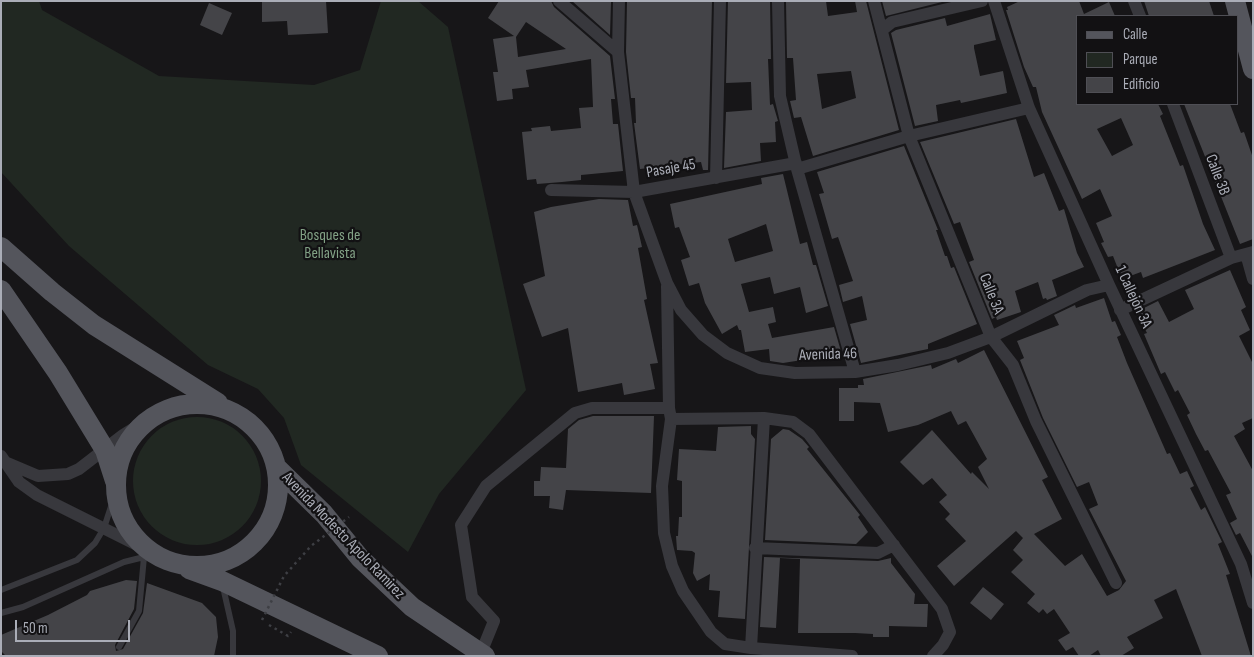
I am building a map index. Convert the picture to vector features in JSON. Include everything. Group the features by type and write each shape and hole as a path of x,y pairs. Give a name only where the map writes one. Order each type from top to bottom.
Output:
{"main road":[{"path":"1234,1 1238,15"},
{"path":"1239,19 1253,69"},
{"path":"1,247 52,292 94,325 248,421 266,441 276,467 278,495 270,521 253,544 230,559 203,566 159,558"},
{"path":"1,290 58,372 105,450 116,488 121,515 134,536 159,558 222,581 378,656"},
{"path":"116,488 120,459 132,436 150,418 173,406 199,403 224,407"},
{"name":"Avenida Modesto Apolo Ramirez","path":"276,467 324,514 360,558 412,607 483,655"}],"street":[{"path":"559,1 618,52"},
{"name":"Avenida 46","path":"619,1 618,52 634,192 667,283 681,310 703,335 727,353 760,368 795,373 855,372 898,365 948,352 991,337 1088,290 1109,285"},
{"path":"716,178 720,1"},
{"path":"778,1 780,96 797,166 855,372"},
{"name":"Calle 3A","path":"874,1 909,136 991,337 1013,365 1036,422 1116,583"},
{"path":"882,30 892,22 982,1"},
{"name":"1 Callejón 3A","path":"994,1 1029,108 1120,310 1241,564 1253,603"},
{"path":"1134,1 1140,15"},
{"name":"Calle 3B","path":"1172,105 1231,258"},
{"name":"Pasaje 45","path":"551,190 634,192 797,166 909,136 1029,108"},
{"path":"1120,310 1231,258 1249,253 1253,279"},
{"path":"667,283 670,414 662,486 664,533 672,566 683,591 711,632 725,644 750,648 852,656"},
{"path":"483,655 494,621 472,597 461,525 486,486 575,413 592,408 764,418 793,422 810,434 942,609 950,632 943,646 933,656"},
{"path":"3,459 38,476 68,474 79,469 123,435 150,418"},
{"path":"750,648 764,418"},
{"path":"3,459 19,482 37,495 159,558"},
{"path":"755,548 878,553 894,545"}],"lane":[{"path":"1,590 77,560 95,543 104,528 116,488"},
{"path":"1,613 23,607 124,562 159,558 139,611 119,647"},
{"path":"222,581 233,631 233,656"}],"path":[{"path":"288,636 262,620 284,576 311,546 349,517"}],"green space":[{"name":"Bosques de Bellavista","path":"1,1 39,1 42,10 159,76 314,85 360,70 381,1 418,1 448,27 526,390 439,494 408,552 301,465 284,418 258,389 208,365 69,246 1,172"},
{"path":"197,417 221,422 242,436 256,457 261,481 256,505 242,526 221,540 197,545 173,540 152,526 138,505 133,481 138,457 152,436 173,422"}],"building":[{"path":"262,1 326,1 328,33 288,35 287,21 262,22"},
{"path":"499,1 551,1 554,7 610,56 615,99 611,99 613,124 618,124 623,171 581,175 581,180 562,182 537,184 536,179 527,180 522,132 532,131 531,128 550,126 551,131 581,128 579,108 593,107 591,59 526,70 529,87 512,89 513,99 497,101 493,72 498,72 493,39 514,36 488,18","holes":["526,22 566,49 518,57 516,37"]},
{"path":"572,1 611,2 610,35"},
{"path":"712,1 708,170 703,170 701,162 640,169 634,123 636,123 635,98 631,98 626,52 627,2"},
{"path":"728,1 770,1 771,59 768,59 770,105 773,104 778,121 775,122 776,142 760,143 761,161 724,168 726,112 752,110 751,82 726,83"},
{"path":"826,1 828,16 857,12 855,1 866,1 899,130 813,156 801,117 794,118 790,101 796,100 793,58 787,58 786,2","holes":["851,71 856,98 822,109 817,74"]},
{"path":"882,1 942,1 942,2 886,16"},
{"path":"1020,1 1079,1 1084,14 1109,2 1115,15 1076,15 1076,105 1158,105 1163,114 1160,116 1180,166 1183,165 1203,224 1215,250 1143,278 1141,272 1122,279 1113,256 1108,257 1101,243 1104,242 1096,223 1112,216 1100,189 1082,199 1042,112 1036,87 1033,87 1024,67 1006,10 1008,10 1007,7","holes":["1121,118 1133,145 1112,156 1097,129"]},
{"path":"1144,1 1209,1 1214,15 1149,15"},
{"path":"209,3 232,13 222,35 200,25"},
{"path":"990,14 996,40 974,45 980,76 1003,71 1007,93 961,103 960,100 936,105 938,121 915,126 891,33 896,30 945,18 947,26"},
{"path":"1184,105 1230,105 1241,133 1244,132 1253,158 1253,239 1240,244"},
{"path":"1016,119 1034,177 1044,173 1059,211 1064,209 1077,253 1084,267 1052,280 1057,296 1047,300 1046,298 1043,299 1038,282 1015,291 1021,312 997,320 996,317 992,319 969,262 974,260 960,222 954,224 920,142"},
{"path":"904,146 938,230 936,230 945,256 947,256 951,268 954,267 977,324 928,344 928,349 861,363 850,324 867,320 862,296 843,302 839,285 853,281 838,237 832,239 819,194 824,193 817,172"},
{"path":"783,174 800,244 807,242 828,306 806,313 800,287 774,294 770,277 741,284 749,312 773,307 776,322 768,324 772,338 834,327 842,355 815,361 815,358 783,363 770,361 769,349 745,352 741,330 739,330 737,325 722,334 705,303 699,283 689,286 681,260 690,257 679,227 675,228 670,204 762,184 761,178","holes":["766,224 773,251 735,262 728,239"]},
{"path":"599,199 628,200 633,226 637,225 642,247 638,248 647,299 644,300 658,363 650,364 655,389 624,395 622,383 578,392 568,328 542,337 523,284 545,276 534,212 551,207"},
{"path":"1230,270 1246,307 1241,310 1250,330 1239,336 1253,364 1253,418 1242,423 1245,429 1234,436 1253,471 1253,558 1240,533 1236,535 1230,523 1237,519 1226,495 1231,493 1208,450 1205,451 1196,434 1187,415 1190,413 1178,390 1175,392 1165,372 1161,374 1144,334 1147,333 1136,312 1158,301 1169,322 1194,309 1185,290"},
{"path":"1104,298 1112,322 1115,321 1121,335 1117,337 1127,363 1167,454 1170,453 1180,474 1187,471 1194,486 1190,488 1201,510 1205,507 1222,542 1218,544 1230,574 1226,575 1251,656 1202,656 1176,589 1154,600 1163,618 1127,637 1134,648 1121,656 1101,656 1098,650 1089,656 1079,656 1073,647 1066,651 1058,640 1070,633 1054,609 1047,614 1043,609 1039,613 1027,603 1035,594 1011,572 1023,560 1013,550 1023,538 1016,531 954,586 937,566 966,541 945,519 950,514 939,502 947,495 932,478 923,485 900,462 932,430 971,474 972,472 989,489 978,467 987,459 966,421 958,425 951,411 918,425 888,432 880,403 854,402 854,421 839,421 839,388 858,388 858,385 864,385 863,379 931,365 932,369 956,359 958,363 984,350 1048,477 1042,480 1062,519 1034,534 1065,566 1082,554 1107,596 1119,590 1126,581 1089,509 1098,505 1089,482 1077,487 1043,418 1020,360 1024,358 1017,341 1059,325 1054,315 1075,305 1076,308"},
{"path":"593,416 654,416 651,493 566,490 563,510 549,508 550,496 534,496 534,481 540,481 541,467 566,468 568,429 579,420"},
{"path":"751,426 751,434 755,439 745,619 718,617 720,591 709,590 710,574 697,581 693,573 695,553 677,550 676,536 678,536 679,517 682,517 682,481 677,480 679,449 716,451 718,427"},
{"path":"783,429 789,430 802,439 809,447 807,449 860,515 858,517 868,532 856,544 765,540 771,439"},
{"path":"764,557 878,561 891,558 891,563 915,594 914,604 928,604 927,627 889,626 889,637 873,637 873,634 855,633 798,633 800,559 780,558 776,628 760,627"},
{"path":"126,580 137,581 134,609 115,645 116,651 123,649 143,613 147,583 202,603 216,617 218,637 214,656 6,656 1,651 1,635 48,615 87,595 90,591"},
{"path":"983,587 1004,604 991,620 970,603"}]}
